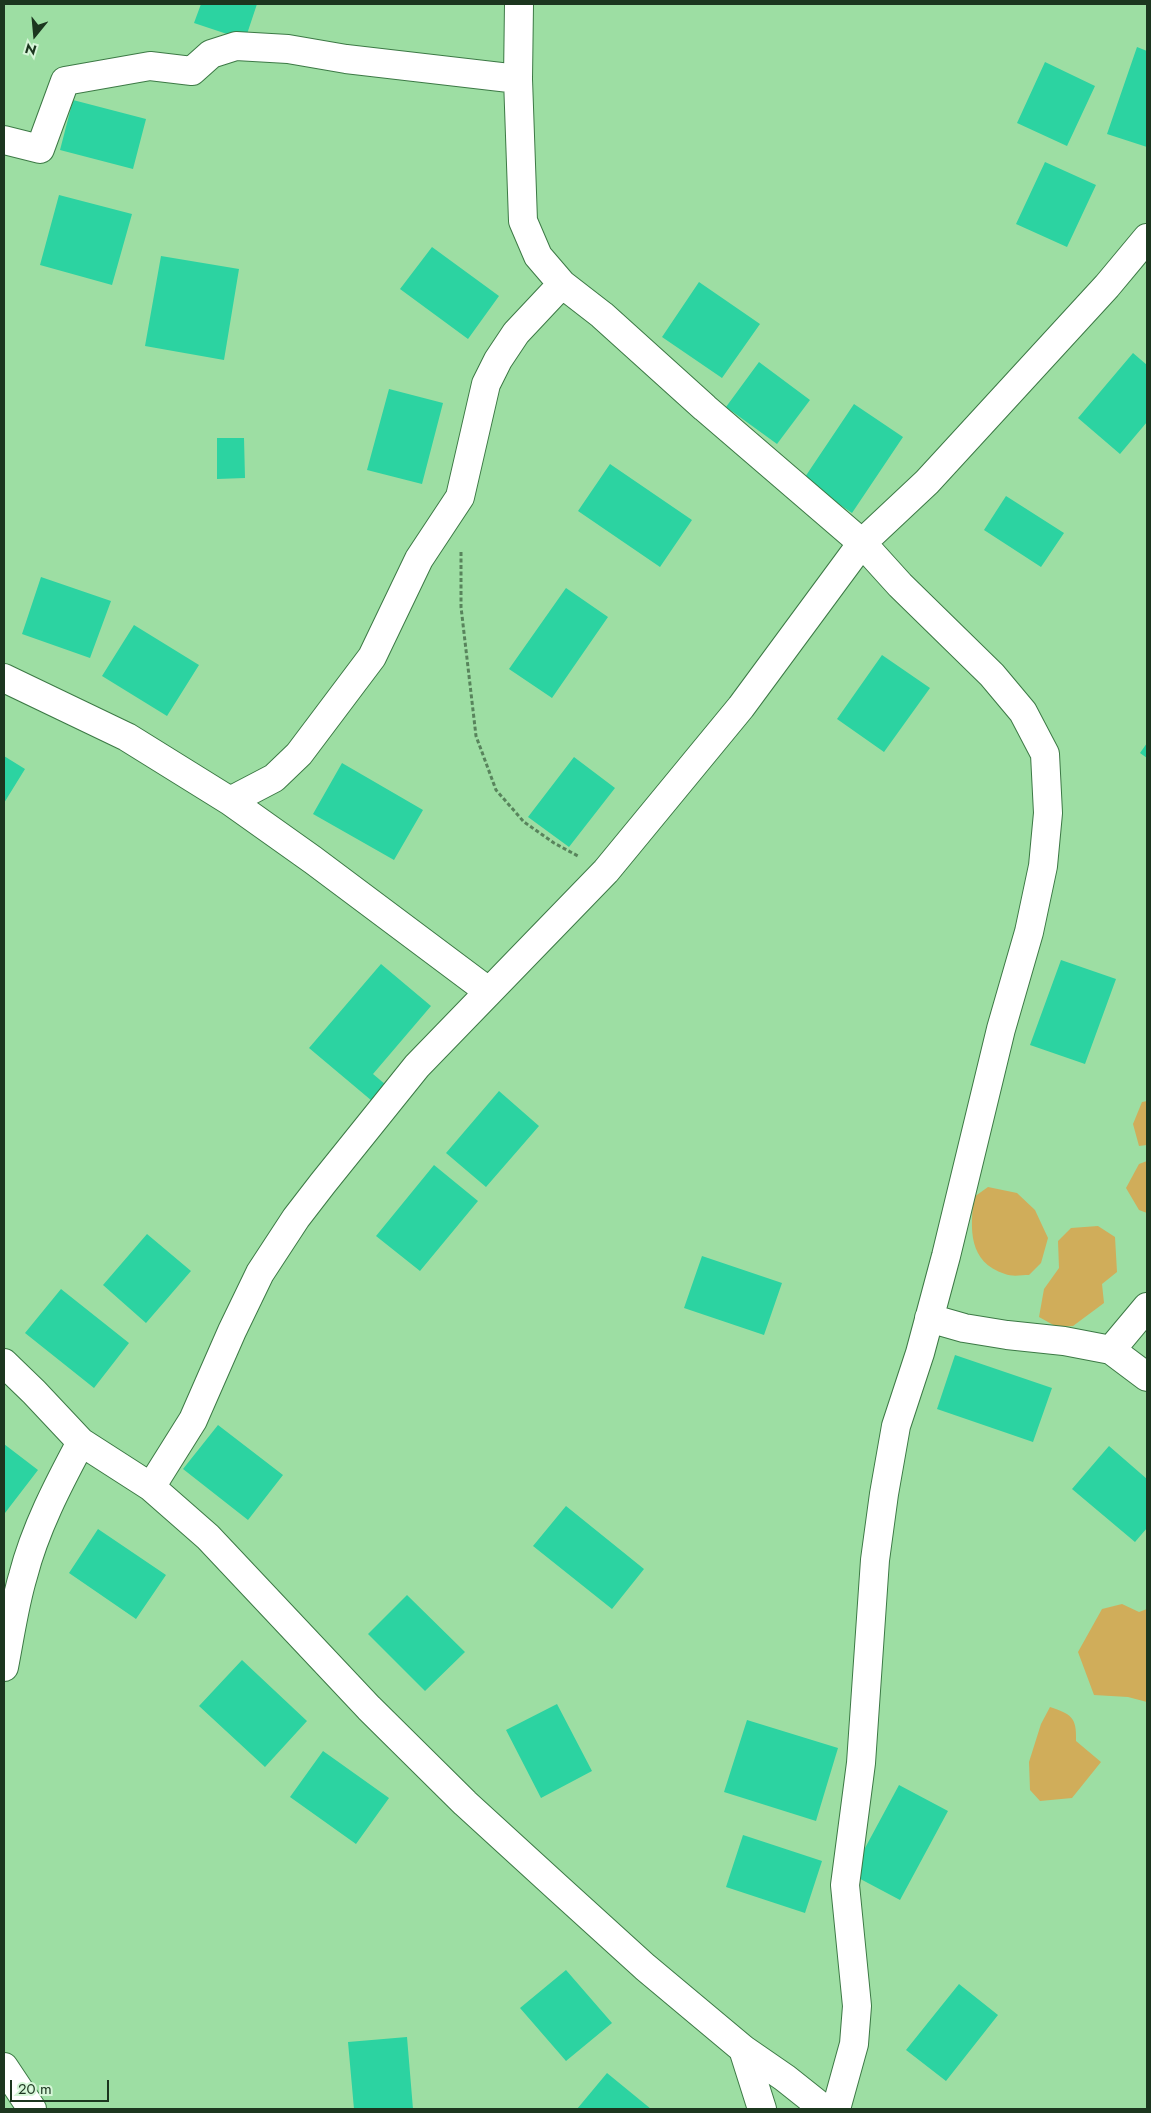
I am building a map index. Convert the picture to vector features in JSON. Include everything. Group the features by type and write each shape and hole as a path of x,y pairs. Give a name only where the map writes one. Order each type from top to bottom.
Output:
{"street":[{"path":"519,4 518,79 523,221 538,256 562,284 602,316 705,408 862,543 900,585 992,675 1023,712 1045,754 1048,813 1043,866 1029,932 1001,1029 946,1256 920,1354 896,1426 884,1494 875,1560 861,1763 845,1885 857,2006 854,2044 836,2109"},
{"path":"4,140 40,149 65,81 150,66 192,71 211,54 236,46 288,49 346,59 518,79"},
{"path":"151,1487 193,1420 260,1273 296,1218 417,1066 606,871 741,707 862,543 927,482 1107,286 1147,238"},
{"path":"230,801 274,778 299,754 372,657 419,559 460,497 486,384 498,360 516,333 562,284"},
{"path":"4,678 127,737 230,801 314,860 488,991"},
{"path":"1111,1350 1147,1306"},
{"path":"929,1318 964,1328 1064,1341 1111,1350 1147,1377"},
{"path":"4,1363 81,1442 151,1487 208,1537 369,1708 465,1803 645,1967 743,2049 785,2078 824,2109"},
{"path":"4,1667 23,1576 30,1553 56,1489 81,1442"},
{"path":"743,2049 762,2109"},
{"path":"4,2067 32,2109"}],"path":[{"path":"461,543 461,607 476,736 496,790 524,822 554,843 606,871"}],"shaded area":[{"path":"1147,1101 1147,1145 1139,1146 1133,1124 1142,1102"},
{"path":"1147,1161 1147,1213 1139,1210 1126,1188 1139,1164"},
{"path":"988,1187 1017,1193 1035,1210 1048,1238 1041,1263 1029,1275 1008,1275 993,1269 978,1253 972,1232 974,1197"},
{"path":"1098,1226 1115,1237 1117,1272 1102,1284 1104,1303 1073,1326 1057,1327 1039,1317 1044,1289 1059,1268 1058,1241 1071,1228"},
{"path":"1122,1604 1139,1612 1147,1609 1147,1702 1128,1697 1094,1695 1078,1652 1102,1609"},
{"path":"1050,1707 1063,1712 1071,1718 1074,1722 1076,1741 1101,1762 1072,1798 1040,1801 1030,1790 1029,1762 1041,1724"}],"building":[{"path":"201,4 257,4 245,40 194,23"},
{"path":"1137,47 1147,51 1147,147 1107,134"},
{"path":"1045,62 1095,86 1067,146 1017,123"},
{"path":"73,100 146,119 133,169 60,150"},
{"path":"1045,162 1096,185 1067,247 1016,224"},
{"path":"59,195 132,214 112,285 40,265"},
{"path":"432,247 499,296 468,339 400,289"},
{"path":"161,256 239,269 224,360 145,346"},
{"path":"699,282 760,324 722,378 662,337"},
{"path":"1133,353 1147,365 1147,422 1120,454 1078,418"},
{"path":"759,362 810,400 777,444 726,407"},
{"path":"389,389 443,403 422,484 367,470"},
{"path":"854,404 903,437 852,513 803,480"},
{"path":"217,438 244,438 245,478 217,479"},
{"path":"610,464 692,520 660,567 578,511"},
{"path":"1006,496 1064,533 1041,567 984,530"},
{"path":"41,577 111,601 90,658 22,634"},
{"path":"566,588 608,617 552,698 509,669"},
{"path":"134,625 199,665 167,716 102,676"},
{"path":"882,655 930,688 884,752 837,719"},
{"path":"1147,743 1147,758 1140,753"},
{"path":"4,756 25,769 4,803"},
{"path":"574,757 615,788 569,847 528,817"},
{"path":"342,763 423,810 394,860 313,814"},
{"path":"1061,960 1116,979 1085,1064 1030,1045"},
{"path":"381,964 431,1006 373,1074 392,1090 378,1106 309,1048"},
{"path":"499,1091 539,1126 486,1187 446,1153"},
{"path":"434,1165 478,1201 420,1271 376,1236"},
{"path":"147,1234 191,1271 146,1323 103,1285"},
{"path":"702,1256 782,1283 764,1335 684,1308"},
{"path":"61,1289 129,1343 94,1388 25,1333"},
{"path":"955,1355 1052,1388 1033,1442 937,1409"},
{"path":"218,1425 283,1475 248,1520 183,1469"},
{"path":"4,1444 38,1470 5,1513 4,1512"},
{"path":"1109,1446 1147,1479 1147,1528 1135,1542 1072,1489"},
{"path":"566,1506 644,1569 612,1609 533,1546"},
{"path":"98,1529 166,1575 136,1619 69,1573"},
{"path":"407,1595 465,1652 425,1691 368,1634"},
{"path":"242,1660 307,1721 265,1767 199,1706"},
{"path":"557,1704 592,1771 541,1798 506,1730"},
{"path":"747,1720 838,1748 816,1821 724,1792"},
{"path":"323,1751 389,1798 356,1844 290,1797"},
{"path":"899,1785 948,1811 900,1900 851,1874"},
{"path":"743,1835 822,1861 805,1913 726,1887"},
{"path":"566,1970 612,2023 566,2061 520,2008"},
{"path":"959,1984 998,2015 946,2081 906,2050"},
{"path":"407,2037 413,2109 354,2109 348,2042"},
{"path":"607,2073 651,2109 577,2109"}]}
